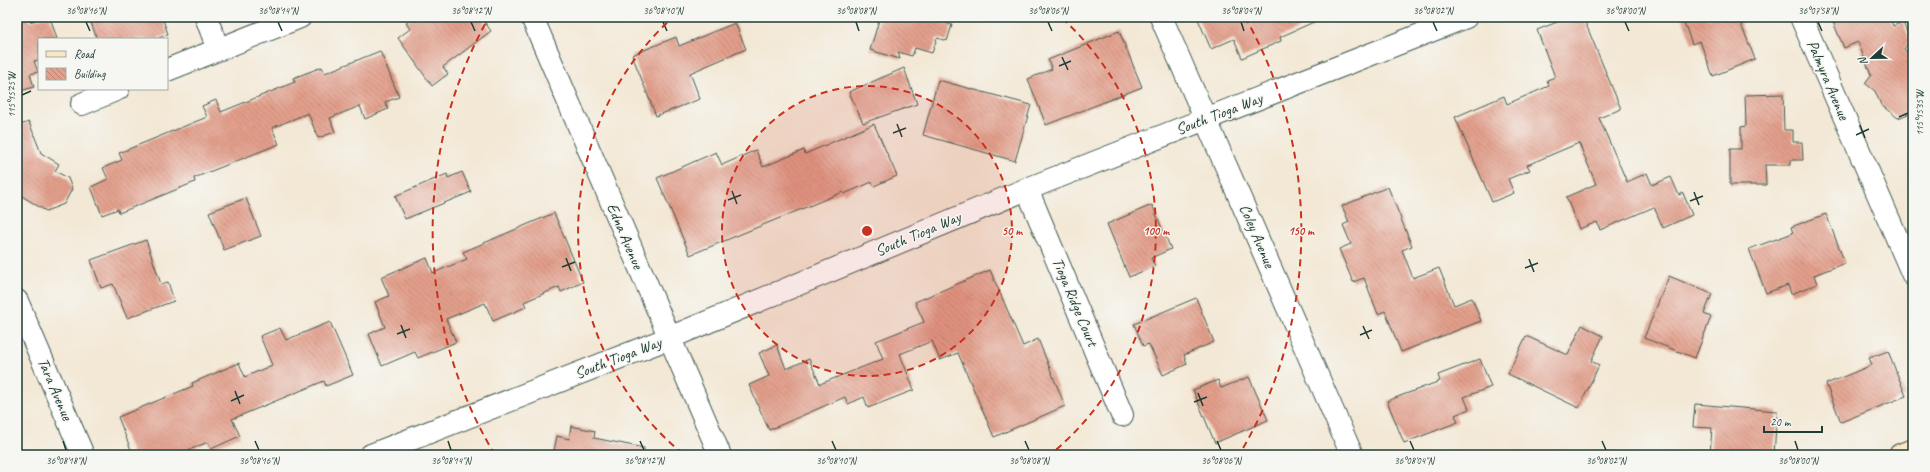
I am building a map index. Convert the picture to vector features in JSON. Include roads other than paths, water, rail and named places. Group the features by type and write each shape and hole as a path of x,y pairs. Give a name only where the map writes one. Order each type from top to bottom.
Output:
{"main road":[{"path":"1900,455 1913,450"}],"street":[{"path":"206,17 218,49"},
{"path":"168,70 300,17"},
{"name":"Edna Avenue","path":"532,17 720,455"},
{"name":"Coley Avenue","path":"1161,17 1352,455"},
{"name":"South Tioga Way","path":"371,455 401,450 1027,189 1466,17"},
{"name":"Palmyra Avenue","path":"1801,17 1913,275"},
{"path":"82,104 116,90"},
{"name":"Tioga Ridge Court","path":"1027,189 1122,415"},
{"name":"Tara Avenue","path":"17,301 83,455"}]}
